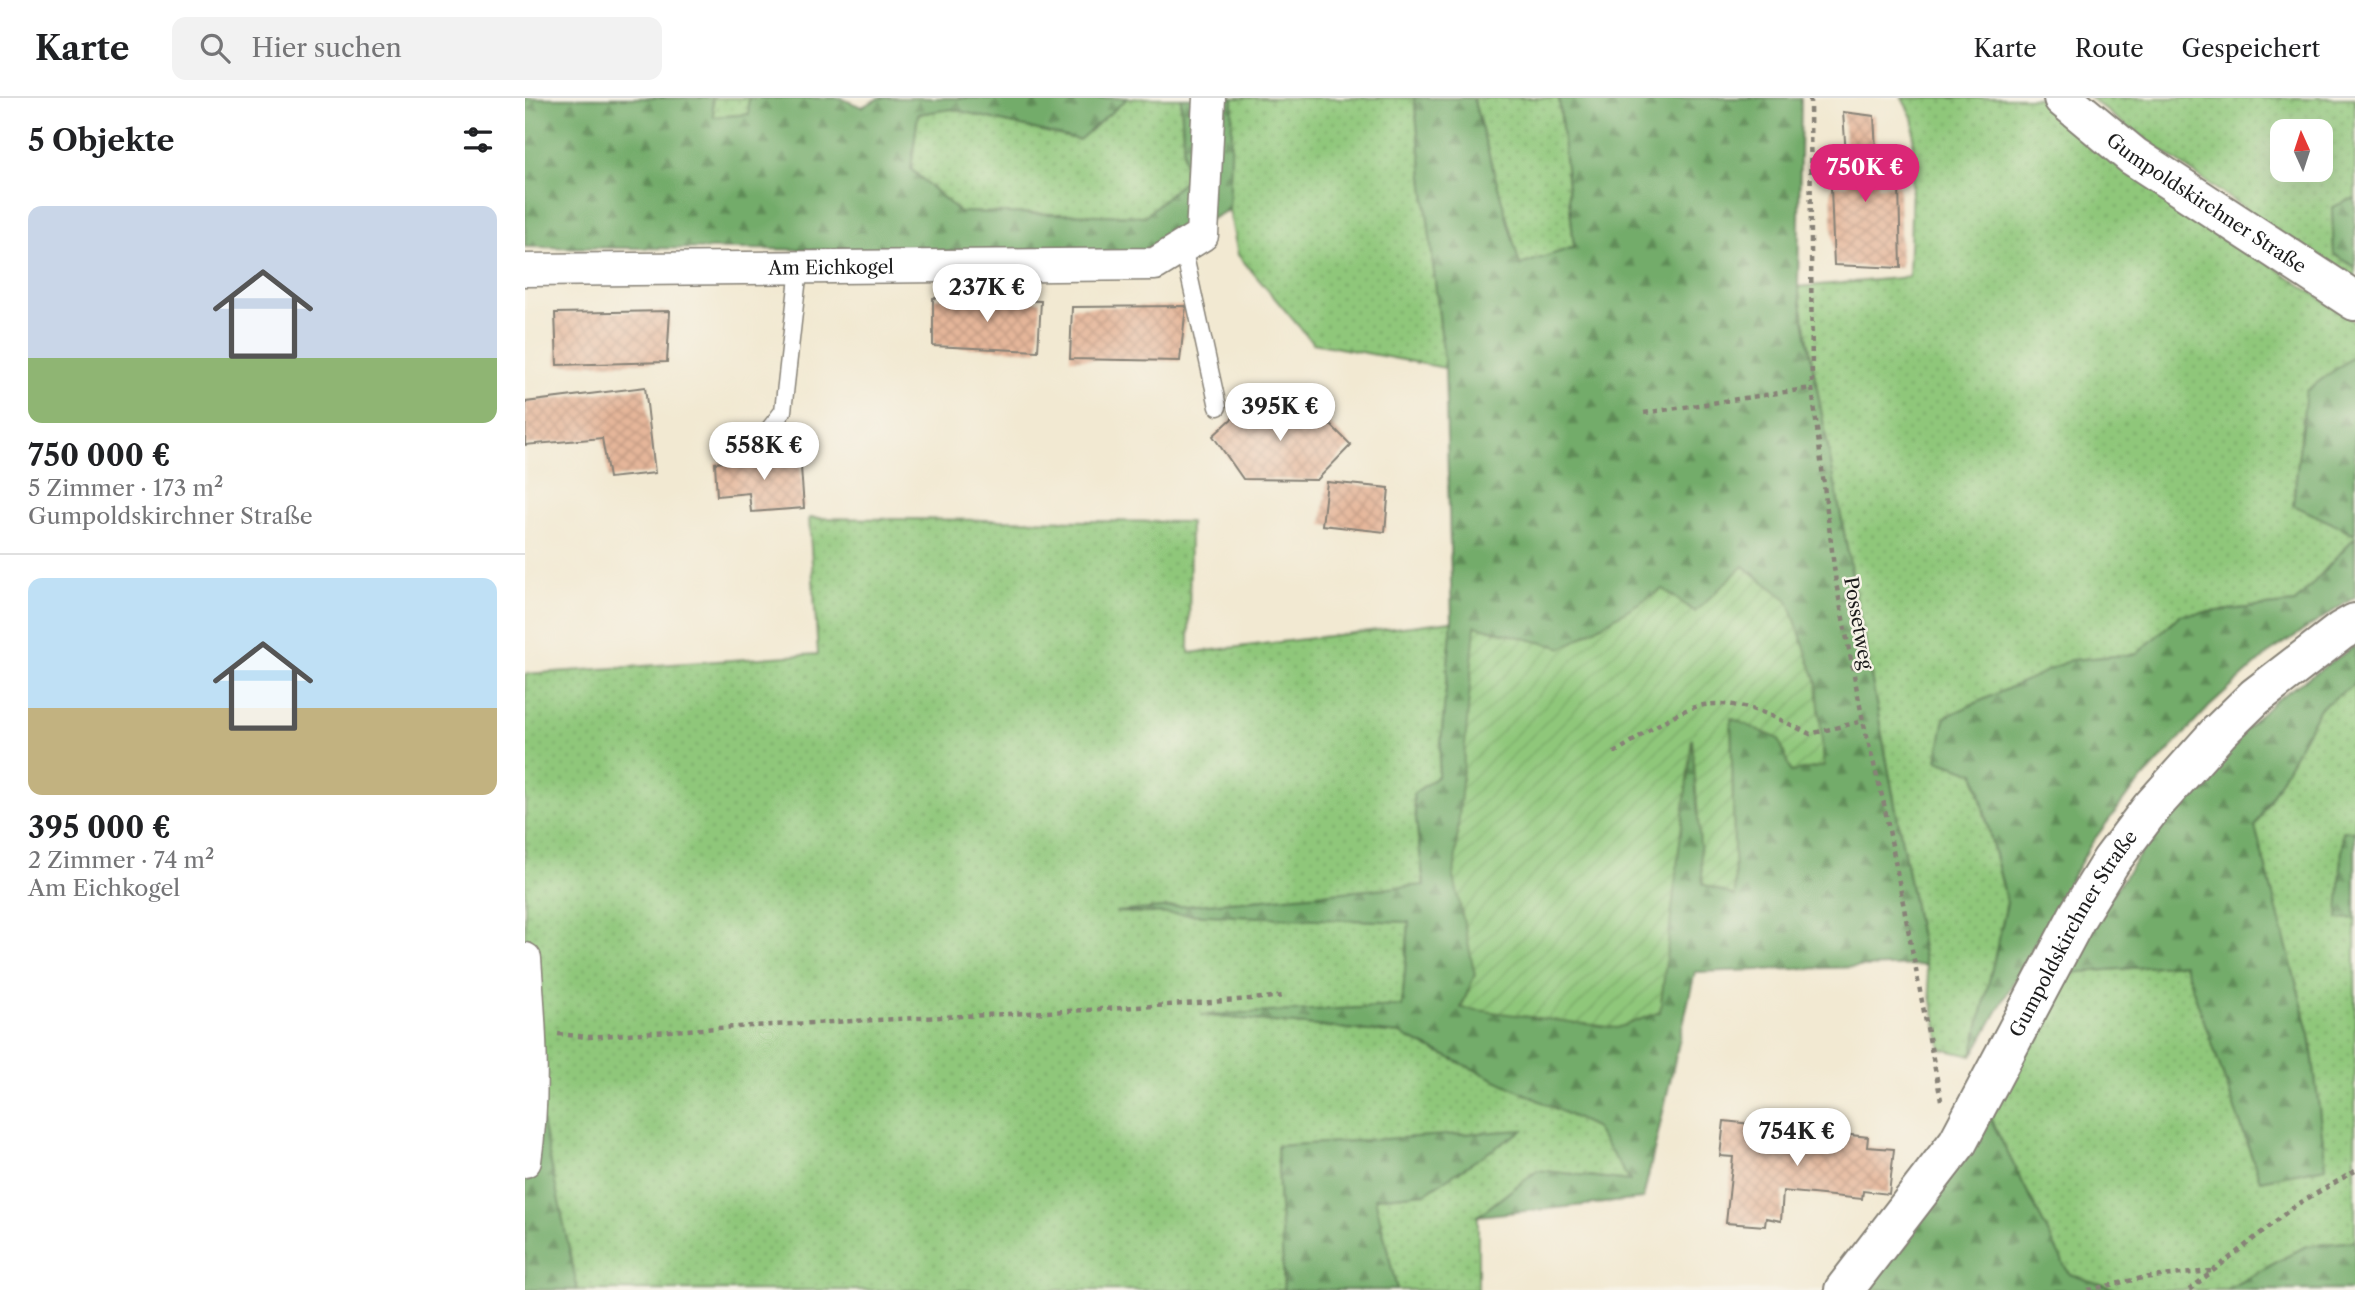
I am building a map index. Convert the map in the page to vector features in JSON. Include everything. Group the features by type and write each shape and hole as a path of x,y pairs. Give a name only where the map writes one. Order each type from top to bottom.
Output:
{"main road":[{"name":"Gumpoldskirchner Straße","path":"2063,98 2133,156 2355,301"},
{"name":"Gumpoldskirchner Straße","path":"1844,1290 1958,1142 2078,915 2111,861 2151,808 2218,732 2255,697 2355,623"}],"street":[{"name":"Am Eichkogel","path":"525,270 1155,264 1202,235 1209,98"},
{"path":"525,959 531,1031 525,1161"}],"lane":[{"path":"1183,247 1217,407"},
{"path":"726,445 767,433 783,411 799,268"}],"path":[{"name":"Possetweg","path":"1810,98 1812,388 1836,583 1863,721 1884,804 1941,1103 1958,1142"},
{"path":"1644,413 1812,388"},
{"path":"1614,754 1695,706 1734,704 1770,715 1810,734 1863,721"},
{"path":"531,1031 589,1037 1284,996"},
{"path":"2189,1290 2296,1205 2355,1171"},
{"path":"2088,1290 2142,1278 2213,1270"}],"green space":[{"path":"525,98 712,98 714,117 749,114 748,98 840,98 862,107 879,98 1128,98 1079,140 952,109 918,114 911,169 959,212 1145,216 1185,180 1181,98 1233,98 1229,210 1141,253 525,247"},
{"path":"712,98 748,98 750,114 714,117"},
{"path":"1128,98 1181,98 1185,180 1146,216 959,212 911,169 918,114 952,109 1079,140"},
{"path":"1233,98 1414,98 1445,368 1313,343 1238,255 1229,210"},
{"path":"1414,98 1473,98 1520,265 1574,247 1559,98 1801,98 1798,287 1925,965 1695,972 1643,1199 1478,1216 1538,1170 1630,1181 1594,1127 1400,1034 1201,1015 1402,1006 1409,922 1115,912 1424,885 1413,794 1438,776 1452,620 1445,368","holes":["1744,566 1788,601 1817,683 1779,739 1731,717 1735,896 1703,884 1693,733 1461,1008 1475,975 1475,626 1563,648 1663,589 1695,612"]},
{"path":"1473,98 1559,98 1574,247 1520,266"},
{"path":"1902,98 2039,98 2101,148 2355,322 2355,355 2306,391 2293,505 2355,534 2355,537 2295,603 2180,615 2137,654 2071,660 1974,773 2007,903 1972,1056 1941,1049 1798,287 1909,277 1914,121"},
{"path":"2090,98 2355,98 2355,198 2332,208 2334,254 2355,267 2355,286"},
{"path":"2355,198 2355,267 2334,254 2332,207"},
{"path":"2355,355 2355,534 2293,505 2306,391"},
{"path":"809,518 1190,522 1189,653 1452,621 1438,776 1413,794 1424,886 1123,912 1409,922 1402,1006 1208,1016 1400,1034 1595,1127 1631,1181 1537,1170 1478,1216 1478,1290 1397,1290 1375,1198 1425,1193 1521,1131 1277,1146 1284,1290 576,1290 525,1042 525,674 818,654"},
{"path":"2355,537 2355,597 2269,653 2209,707 2127,796 2091,844 1972,1056 2007,903 1975,773 1937,760 1945,717 2071,660 2137,654 2180,615 2295,603"},
{"path":"1743,566 1788,600 1817,683 1824,766 1791,772 1779,739 1731,718 1735,896 1703,884 1692,738 1660,1012 1617,1028 1461,1008 1475,975 1454,877 1475,626 1563,648 1663,589 1695,612"},
{"path":"2355,646 2355,684 2320,708 2255,827 2310,1035 2326,1167 2260,1180 2184,964 2068,973 2100,912 2183,792 2274,701"},
{"path":"2355,684 2355,831 2343,832 2339,919 2355,918 2355,1241 2306,1246 2226,1290 2118,1290 2069,1275 1990,1118 2068,973 2184,964 2260,1180 2326,1167 2310,1035 2255,827 2320,708"},
{"path":"2343,831 2355,831 2355,918 2338,919"},
{"path":"525,1042 577,1286 576,1290 525,1290"},
{"path":"1990,1118 2069,1274 2118,1290 1862,1290"},
{"path":"1523,1130 1425,1193 1375,1198 1397,1290 1284,1290 1277,1146"},
{"path":"2355,1241 2355,1290 2226,1290 2306,1246"}],"building":[{"path":"1843,112 1874,116 1878,186 1899,185 1901,268 1834,265 1831,187 1848,185"},
{"path":"933,298 1041,301 1038,351 933,346"},
{"path":"1186,306 1180,361 1070,359 1072,307"},
{"path":"670,311 667,362 557,365 555,313"},
{"path":"645,387 655,473 609,478 602,438 525,445 526,402"},
{"path":"1249,403 1319,413 1351,445 1317,480 1243,479 1213,436"},
{"path":"800,454 804,508 751,512 749,493 717,496 715,463"},
{"path":"1327,482 1389,488 1385,532 1322,525"},
{"path":"1724,1121 1868,1137 1867,1147 1894,1149 1889,1194 1863,1191 1862,1199 1783,1191 1781,1221 1766,1218 1765,1226 1726,1223 1733,1157 1720,1156"}]}
